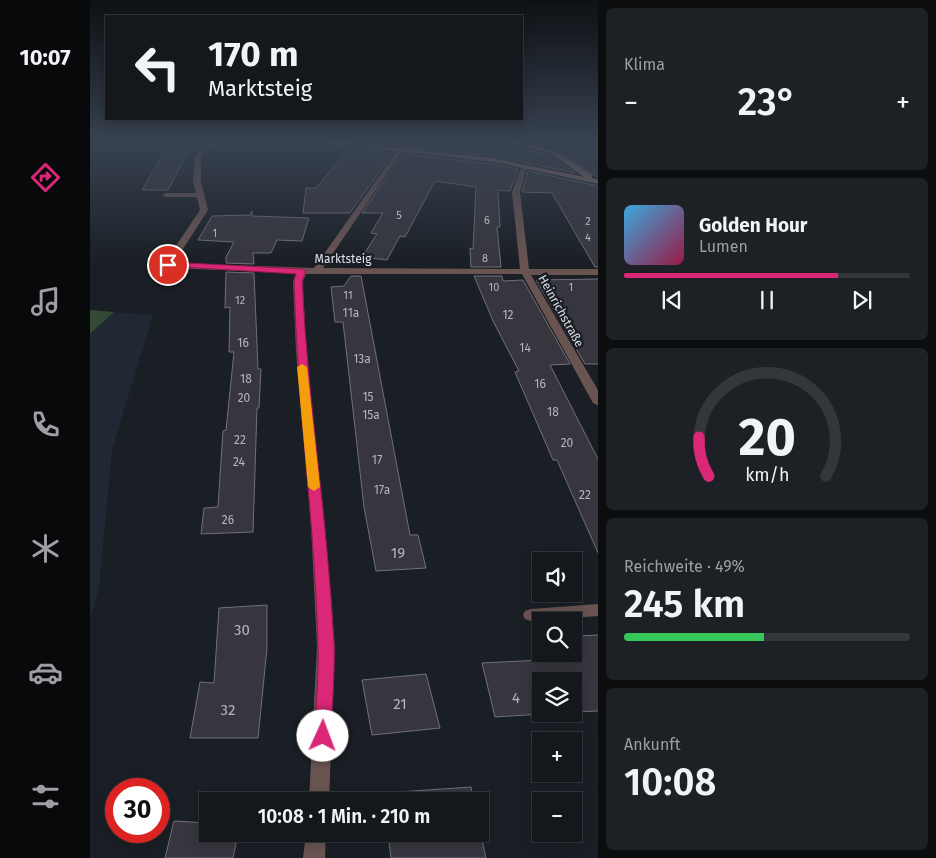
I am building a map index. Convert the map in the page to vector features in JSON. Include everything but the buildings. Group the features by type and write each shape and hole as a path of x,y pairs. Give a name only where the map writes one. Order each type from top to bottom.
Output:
{"street":[{"name":"Marktsteig","path":"197,182 204,210 168,265 317,272 598,272"},
{"path":"317,272 333,245 378,182"},
{"name":"Heinrichstraße","path":"519,182 516,192 525,272 598,402"},
{"path":"166,194 201,195"},
{"path":"302,271 298,281 301,351 318,525 326,647 319,792"},
{"path":"531,615 598,610"},
{"path":"314,858 315,842"}],"shaded area":[{"path":"114,312 153,315 112,450 99,588 90,619 90,334"}],"green space":[{"path":"90,310 114,312 90,334"}],"slow traffic":[{"path":"302,367 314,487"}],"route":[{"path":"168,265 302,271 298,281 301,351 318,525 326,647 323,736"}]}
